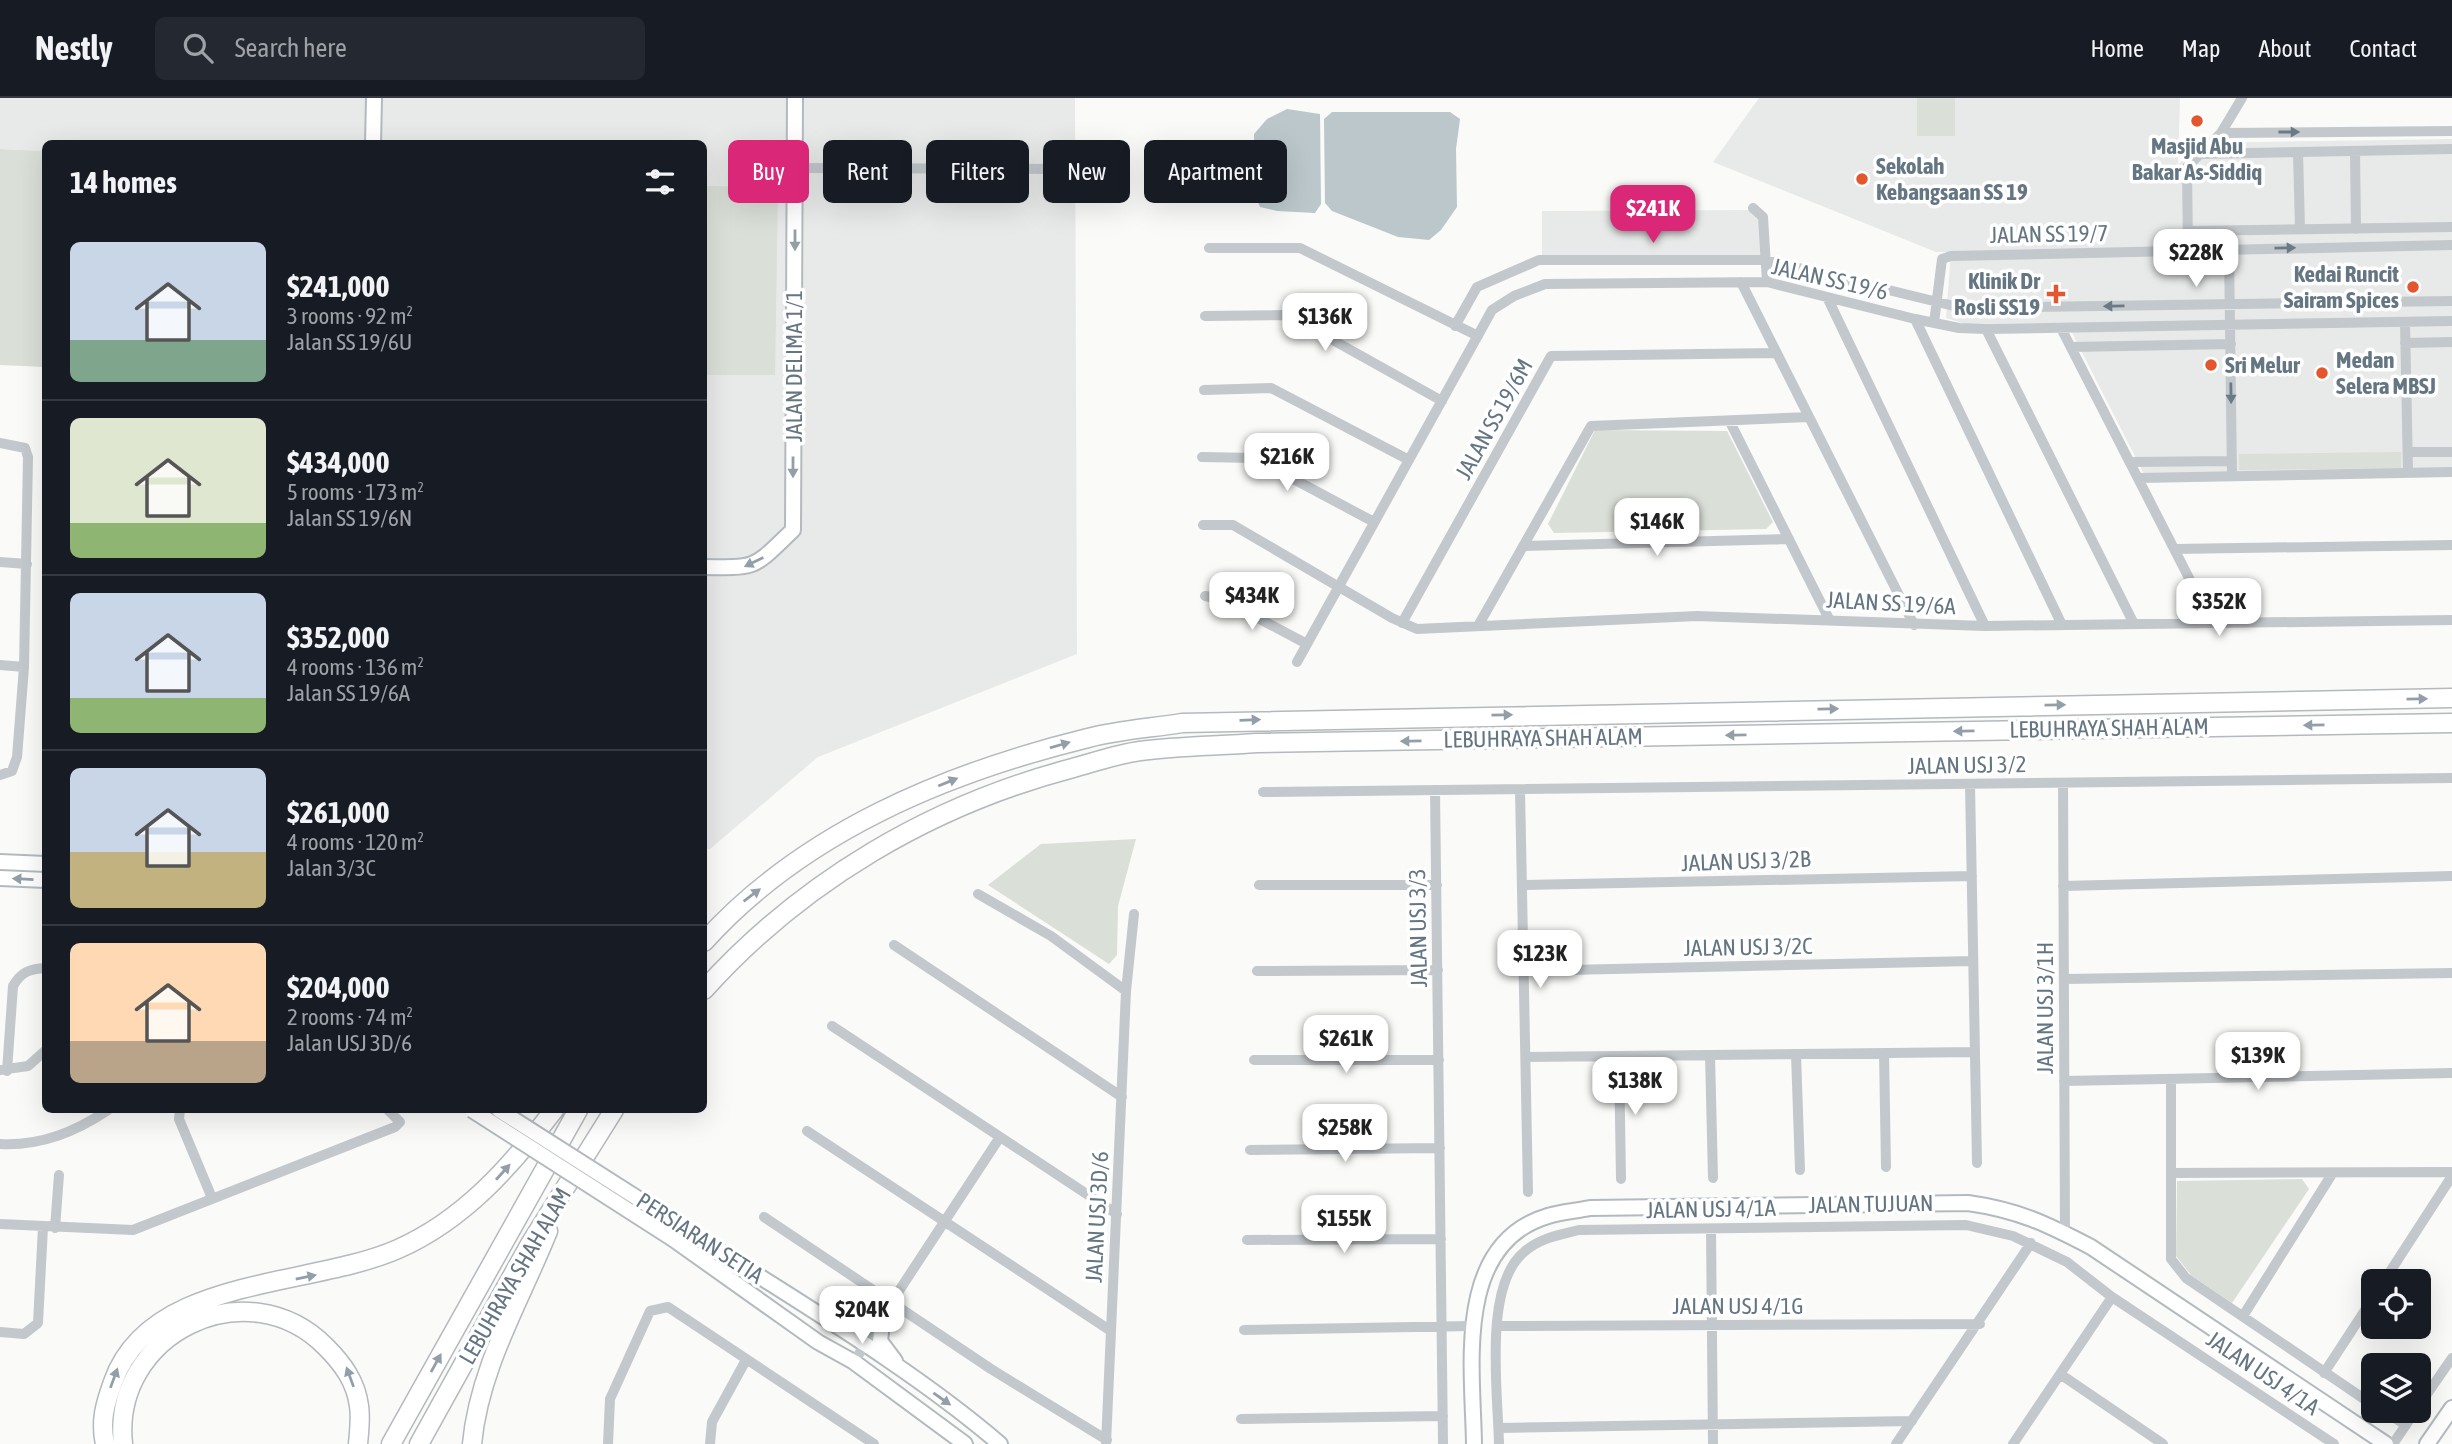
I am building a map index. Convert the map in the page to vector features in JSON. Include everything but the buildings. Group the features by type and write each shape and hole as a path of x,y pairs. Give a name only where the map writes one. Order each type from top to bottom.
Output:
{"highway":[{"name":"LEBUHRAYA SHAH ALAM","path":"707,939 734,909 816,846 907,799 994,764 1066,744 1182,723 2452,698"},
{"name":"LEBUHRAYA SHAH ALAM","path":"707,986 728,962 818,886 902,833 1014,783 1139,751 1271,743 2452,723"},
{"path":"106,1444 102,1430 104,1407 118,1367 147,1330 204,1299 345,1268 398,1249 448,1221 493,1184 552,1113"},
{"name":"LEBUHRAYA SHAH ALAM","path":"391,1444 576,1113"},
{"name":"LEBUHRAYA SHAH ALAM","path":"419,1444 530,1244 612,1113"},
{"path":"472,1444 474,1424 492,1359 568,1183"},
{"path":"124,1444 122,1427 130,1388 156,1348 196,1320 239,1310 280,1316 312,1332 347,1367 359,1406 358,1444"}],"street":[{"path":"373,140 374,98"},
{"name":"JALAN DELIMA 1/1","path":"795,98 795,140"},
{"path":"2188,251 2188,167 2221,133 2242,98"},
{"path":"2221,133 2452,131"},
{"path":"2200,154 2452,149"},
{"path":"2355,151 2356,229"},
{"path":"2298,152 2300,229"},
{"path":"809,168 1043,169"},
{"name":"JALAN DELIMA 1/1","path":"707,567 744,568 757,564 793,530 795,203"},
{"path":"1753,208 1763,217 1767,282"},
{"path":"2188,231 2452,227"},
{"name":"JALAN SS 19/7","path":"1934,323 1942,259 1951,256 2452,245"},
{"path":"1209,248 1300,248 1478,336"},
{"path":"2229,250 2232,476"},
{"path":"1455,326 1477,287 1539,260 1766,260 1962,308 2452,301"},
{"path":"1741,282 1914,625"},
{"name":"JALAN SS 19/6","path":"1297,662 1492,310 1514,296 1545,284 1767,282 1915,319 1986,329 2452,321"},
{"path":"1827,297 1985,626"},
{"path":"1205,316 1288,315 1442,401"},
{"path":"1915,319 2062,625"},
{"path":"2405,322 2408,473"},
{"path":"2061,328 2212,623"},
{"path":"1986,329 2134,624"},
{"path":"2405,343 2452,342"},
{"path":"2071,347 2231,344"},
{"name":"JALAN SS 19/6M","path":"1402,623 1551,356 1776,353"},
{"path":"1204,390 1271,388 1409,460"},
{"path":"1478,626 1591,426 1809,417"},
{"path":"1730,422 1829,619"},
{"path":"0,443 25,448 28,457 24,667 16,757 12,771 0,775"},
{"path":"2408,452 2452,452"},
{"path":"1202,457 1254,458 1374,523"},
{"path":"2130,462 2232,461"},
{"path":"2138,478 2452,472"},
{"name":"JALAN SS 19/6A","path":"1203,525 1233,525 1402,623 1428,629 1697,616 1985,626 2452,620"},
{"path":"1523,546 1789,539"},
{"path":"2174,550 2452,545"},
{"path":"0,562 26,564"},
{"path":"1205,596 1222,599 1307,644"},
{"path":"0,666 24,667"},
{"name":"JALAN USJ 3/2","path":"1436,790 2452,778"},
{"name":"JALAN USJ 3/1H","path":"2063,783 2065,1233"},
{"path":"1970,784 1977,1163"},
{"path":"1263,792 1436,790"},
{"name":"JALAN USJ 3/3","path":"1436,790 1443,1444"},
{"path":"1520,790 1528,1192"},
{"path":"0,862 42,864"},
{"name":"JALAN USJ 3/2B","path":"1522,886 1972,876"},
{"path":"2063,886 2452,876"},
{"path":"0,878 42,880"},
{"path":"1259,885 1437,885"},
{"path":"978,894 1051,936 1126,992"},
{"name":"JALAN USJ 3D/6","path":"1106,1442 1126,992 1134,914"},
{"path":"894,944 1122,1097"},
{"name":"JALAN USJ 3/2C","path":"1524,971 1973,961"},
{"path":"42,968 30,969 19,976 13,986 3,1070 27,1066 42,1053"},
{"path":"1256,971 1438,970"},
{"path":"2064,979 2452,973"},
{"path":"832,1026 1116,1214"},
{"path":"1525,1057 1975,1052"},
{"path":"1884,1053 1886,1167"},
{"path":"1796,1054 1800,1170"},
{"path":"1710,1055 1713,1178"},
{"path":"1619,1056 1621,1179"},
{"path":"1254,1060 1439,1059"},
{"path":"2064,1081 2452,1073"},
{"path":"2171,1079 2171,1259 2186,1278 2361,1397"},
{"path":"0,1144 48,1140 88,1123 103,1113"},
{"path":"180,1113 179,1119 212,1198"},
{"path":"0,1224 133,1230 395,1127 400,1122 391,1113"},
{"name":"PERSIARAN SETIA","path":"477,1113 673,1239 818,1342 854,1363 965,1444"},
{"name":"PERSIARAN SETIA","path":"504,1113 908,1376 970,1418 1000,1444"},
{"path":"807,1131 1111,1331"},
{"path":"854,1363 1000,1137"},
{"path":"1251,1150 1440,1148"},
{"path":"2171,1173 2452,1174"},
{"path":"2244,1316 2332,1174"},
{"path":"2392,1269 2452,1174"},
{"path":"55,1228 59,1175"},
{"name":"JALAN TUJUAN","path":"1474,1444 1472,1326 1479,1285 1492,1260 1513,1234 1546,1216 1590,1208 1968,1203 2007,1208 2065,1233 2386,1444"},
{"path":"764,1217 887,1309 1106,1442"},
{"name":"JALAN USJ 4/1A","path":"1499,1444 1497,1307 1506,1274 1523,1252 1544,1238 1579,1230 1966,1225 2031,1243 2067,1262 2112,1297 2334,1444"},
{"path":"0,1332 24,1334 38,1323 44,1227"},
{"path":"1710,1229 1713,1444"},
{"path":"1247,1240 1441,1238"},
{"path":"1896,1444 1980,1324 2031,1243"},
{"path":"2013,1444 2112,1297"},
{"path":"608,1444 610,1399 650,1311 668,1307 874,1444"},
{"path":"828,1323 863,1329 887,1309"},
{"path":"887,1309 880,1341 908,1376"},
{"path":"2324,1373 2361,1316"},
{"name":"JALAN USJ 4/1G","path":"1497,1326 1980,1324"},
{"path":"1244,1330 1472,1326"},
{"path":"2431,1389 2452,1358"},
{"path":"710,1444 712,1422 746,1360"},
{"path":"2060,1374 2163,1444"},
{"path":"2427,1444 2452,1408"},
{"path":"1241,1419 1443,1416"},
{"path":"1499,1428 1913,1421"},
{"path":"2393,1444 2406,1425 2403,1423"}],"shaded area":[{"path":"0,98 1075,98 1075,140 1043,140 1043,203 1075,203 1077,654 818,757 707,849 707,140 42,140 42,151 0,149"},
{"path":"1759,98 2180,98 2178,165 2199,143 2452,139 2452,469 2145,476 2067,323 1965,324 1946,318 1951,252 1936,252 1713,162"},
{"path":"1917,98 1955,98 1955,136 1917,136"},
{"path":"1287,109 1320,114 1321,204 1315,213 1277,211 1260,207 1258,203 1287,203 1287,140 1254,140 1254,134 1267,119"},
{"path":"1332,112 1450,112 1460,119 1456,149 1457,207 1441,230 1429,240 1398,237 1332,211 1325,203 1324,119"},
{"path":"0,149 42,151 42,367 0,365"},
{"path":"707,186 728,186 728,203 778,203 775,375 707,375"},
{"path":"1750,210 1759,219 1762,256 1542,257 1542,211"},
{"path":"1595,430 1727,431 1773,522 1766,529 1554,533 1548,524"},
{"path":"2401,452 2401,468 2239,470 2239,454"},
{"path":"1136,839 1118,906 1117,955 1109,964 988,885 1041,844"},
{"path":"2302,1179 2309,1189 2232,1303 2191,1275 2176,1256 2177,1181"}],"place":[{"name":"Masjid Abu Bakar As-Siddiq","path":"2197,121"},
{"name":"Sekolah Kebangsaan SS 19","path":"1862,179"},
{"name":"Kedai Runcit Sairam Spices","path":"2413,287"},
{"name":"Klinik Dr Rosli SS19","path":"2056,294"},
{"name":"Sri Melur","path":"2211,365"},
{"name":"Medan Selera MBSJ","path":"2322,373"}]}
